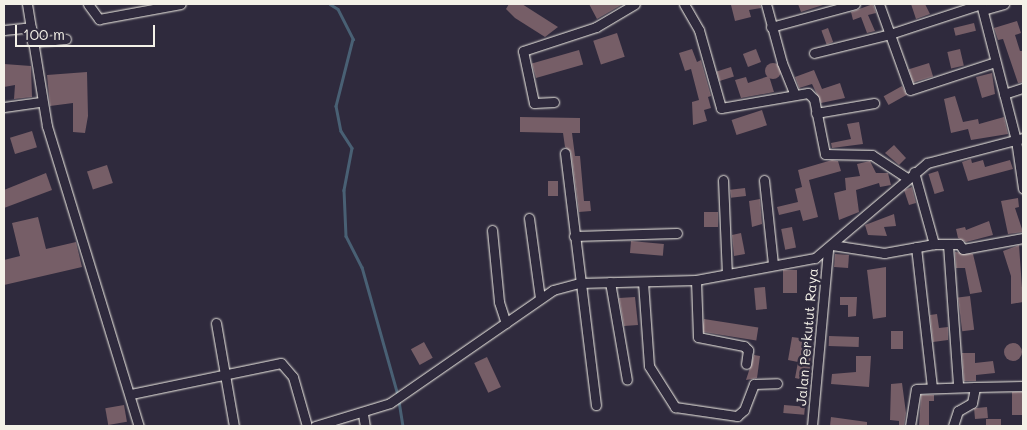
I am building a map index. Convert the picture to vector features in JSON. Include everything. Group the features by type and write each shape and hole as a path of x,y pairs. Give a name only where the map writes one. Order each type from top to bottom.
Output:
{"street":[{"path":"27,4 41,102 131,394 139,426"},
{"path":"88,4 99,19 181,4"},
{"path":"554,102 534,103 523,51 596,27 635,4"},
{"path":"684,4 699,30 715,98 721,108 735,108 794,92 812,96 825,154 872,155 911,175 934,244"},
{"path":"766,4 771,27 794,92"},
{"path":"771,27 855,4"},
{"path":"879,4 910,90 995,62"},
{"path":"814,52 890,34 982,6 1004,4"},
{"path":"982,6 995,62 1019,139 1023,188"},
{"path":"4,30 31,27"},
{"path":"32,42 66,39"},
{"path":"1004,94 1023,88"},
{"path":"4,107 41,102"},
{"path":"816,113 874,104"},
{"path":"315,426 363,414 390,403 540,298 579,283 696,280 773,264 815,258 911,175 937,160 1019,139"},
{"path":"565,153 579,283 596,404"},
{"path":"722,180 727,274"},
{"path":"764,180 773,264"},
{"path":"529,218 540,298"},
{"path":"492,230 499,302 506,323"},
{"path":"574,236 677,233"},
{"path":"830,247 884,253 934,244 959,244 962,249 1023,238"},
{"path":"948,245 958,386"},
{"name":"Jalan Perkutut Raya","path":"812,426 830,247"},
{"path":"916,247 932,387"},
{"path":"696,280 698,337 744,346 748,350 746,364"},
{"path":"610,282 627,380"},
{"path":"643,282 649,366 675,406 737,416 744,410 749,389 754,384 777,383"},
{"path":"216,323 234,426"},
{"path":"131,394 284,364 293,377 307,426"},
{"path":"910,426 914,391 932,387 1023,386"},
{"path":"953,426 958,411 972,403 975,387"},
{"path":"363,414 365,426"}],"building":[{"path":"509,4 522,4 558,27 545,37 515,18 506,9"},
{"path":"589,4 623,4 597,19"},
{"path":"760,4 761,8 749,10 751,17 735,21 731,5"},
{"path":"798,4 823,4 823,5 801,12"},
{"path":"873,4 876,13 868,15 875,31 867,33 861,17 853,20 851,12"},
{"path":"911,4 925,4 930,14 916,19"},
{"path":"1017,21 1021,33 1015,35 1020,51 1023,51 1023,82 1018,83 1003,39 998,40 994,28"},
{"path":"974,23 976,31 956,36 954,28"},
{"path":"828,28 833,42 827,44 821,30"},
{"path":"617,33 625,57 601,65 593,41"},
{"path":"692,49 697,62 701,60 711,96 708,97 711,108 704,110 707,121 693,125 692,102 699,100 691,69 685,71 679,53"},
{"path":"756,49 761,62 748,67 743,54"},
{"path":"960,49 964,66 951,68 947,52"},
{"path":"579,50 583,64 536,78 532,64"},
{"path":"773,63 781,71 773,79 765,71"},
{"path":"929,63 933,76 913,83 909,69"},
{"path":"4,64 31,66 32,97 14,99 15,85 4,87"},
{"path":"731,67 734,77 720,81 717,71"},
{"path":"814,70 822,89 840,83 845,98 821,103 812,84 799,88 795,77"},
{"path":"87,72 88,116 85,133 73,132 73,103 50,106 47,75"},
{"path":"992,73 995,94 982,98 976,77"},
{"path":"769,76 774,92 741,98 735,80 746,77 748,83"},
{"path":"902,86 907,95 888,105 884,96"},
{"path":"955,96 963,122 978,119 979,124 1004,117 1008,134 971,140 968,129 951,133 944,99"},
{"path":"762,110 767,125 737,135 732,120"},
{"path":"520,117 580,118 580,133 572,133 575,156 580,156 584,201 590,201 591,211 579,212 571,152 565,147 563,133 520,132"},
{"path":"859,122 863,144 832,148 831,143 851,139 847,124"},
{"path":"32,131 37,147 15,154 10,138"},
{"path":"894,145 906,158 899,165 885,153"},
{"path":"971,159 972,163 983,160 985,167 1010,160 1013,169 968,181 962,162"},
{"path":"832,160 838,161 841,171 809,180 818,217 803,221 800,210 779,215 777,207 798,202 795,189 802,187 798,170"},
{"path":"870,161 876,173 888,173 891,185 880,187 879,183 856,190 859,212 839,220 834,193 846,190 845,178 860,176 857,164"},
{"path":"107,165 113,183 93,190 87,171"},
{"path":"938,171 944,191 935,194 928,174"},
{"path":"46,173 52,190 4,208 4,190"},
{"path":"548,181 558,181 558,196 548,196"},
{"path":"912,187 916,203 909,205 904,190"},
{"path":"745,188 746,196 731,198 730,190"},
{"path":"1018,198 1019,207 1015,208 1023,232 1008,234 1001,201"},
{"path":"760,199 762,224 752,227 749,201"},
{"path":"704,212 718,212 718,227 704,227"},
{"path":"894,214 896,226 884,227 887,236 868,235 865,225"},
{"path":"38,217 46,249 76,242 82,267 4,285 4,260 20,256 12,223"},
{"path":"989,221 993,235 966,242 958,238 956,229 965,227 966,230"},
{"path":"792,227 796,248 785,250 781,229"},
{"path":"741,233 745,254 734,256 732,235"},
{"path":"631,241 664,244 663,256 630,253"},
{"path":"1019,245 1023,302 1011,304 1011,276 1003,251"},
{"path":"955,252 973,254 982,292 970,294 965,268 956,268"},
{"path":"835,254 849,255 848,268 834,267"},
{"path":"886,267 886,317 873,319 867,270"},
{"path":"783,270 797,270 797,293 783,293"},
{"path":"765,287 767,309 756,310 754,288"},
{"path":"970,296 974,330 962,331 958,297"},
{"path":"635,297 638,325 624,326 619,298"},
{"path":"840,297 857,297 856,316 848,317 848,305 840,305"},
{"path":"937,314 939,328 948,327 948,340 933,342 930,315"},
{"path":"704,319 758,328 756,340 702,332"},
{"path":"891,331 903,331 903,349 891,349"},
{"path":"829,336 859,337 859,347 829,346"},
{"path":"792,337 807,339 805,350 811,351 809,381 795,378 798,362 788,360"},
{"path":"424,342 433,358 420,365 411,349"},
{"path":"1009,343 1017,343 1022,348 1020,359 1009,361 1004,356 1004,348"},
{"path":"962,353 975,353 975,363 993,361 995,373 976,375 976,381 964,381"},
{"path":"754,355 760,356 757,378 746,380"},
{"path":"856,356 871,356 869,387 831,384 832,374 856,372"},
{"path":"487,357 501,387 488,393 474,363"},
{"path":"902,383 906,413 904,426 899,426 899,421 890,420 891,384"},
{"path":"1012,392 1023,392 1023,415 1012,415"},
{"path":"921,395 934,395 934,401 929,401 929,426 919,426"},
{"path":"124,405 127,422 108,425 105,408"},
{"path":"784,405 805,407 804,415 783,413"},
{"path":"987,407 988,418 975,419 974,408"},
{"path":"831,417 867,422 867,426 830,426"},
{"path":"986,419 1001,419 1001,426 986,426"}],"waterway":[{"path":"330,4 338,9 353,39 336,106 341,131 352,148 344,190 346,236 362,267 398,395"},
{"path":"399,401 403,426"}]}
